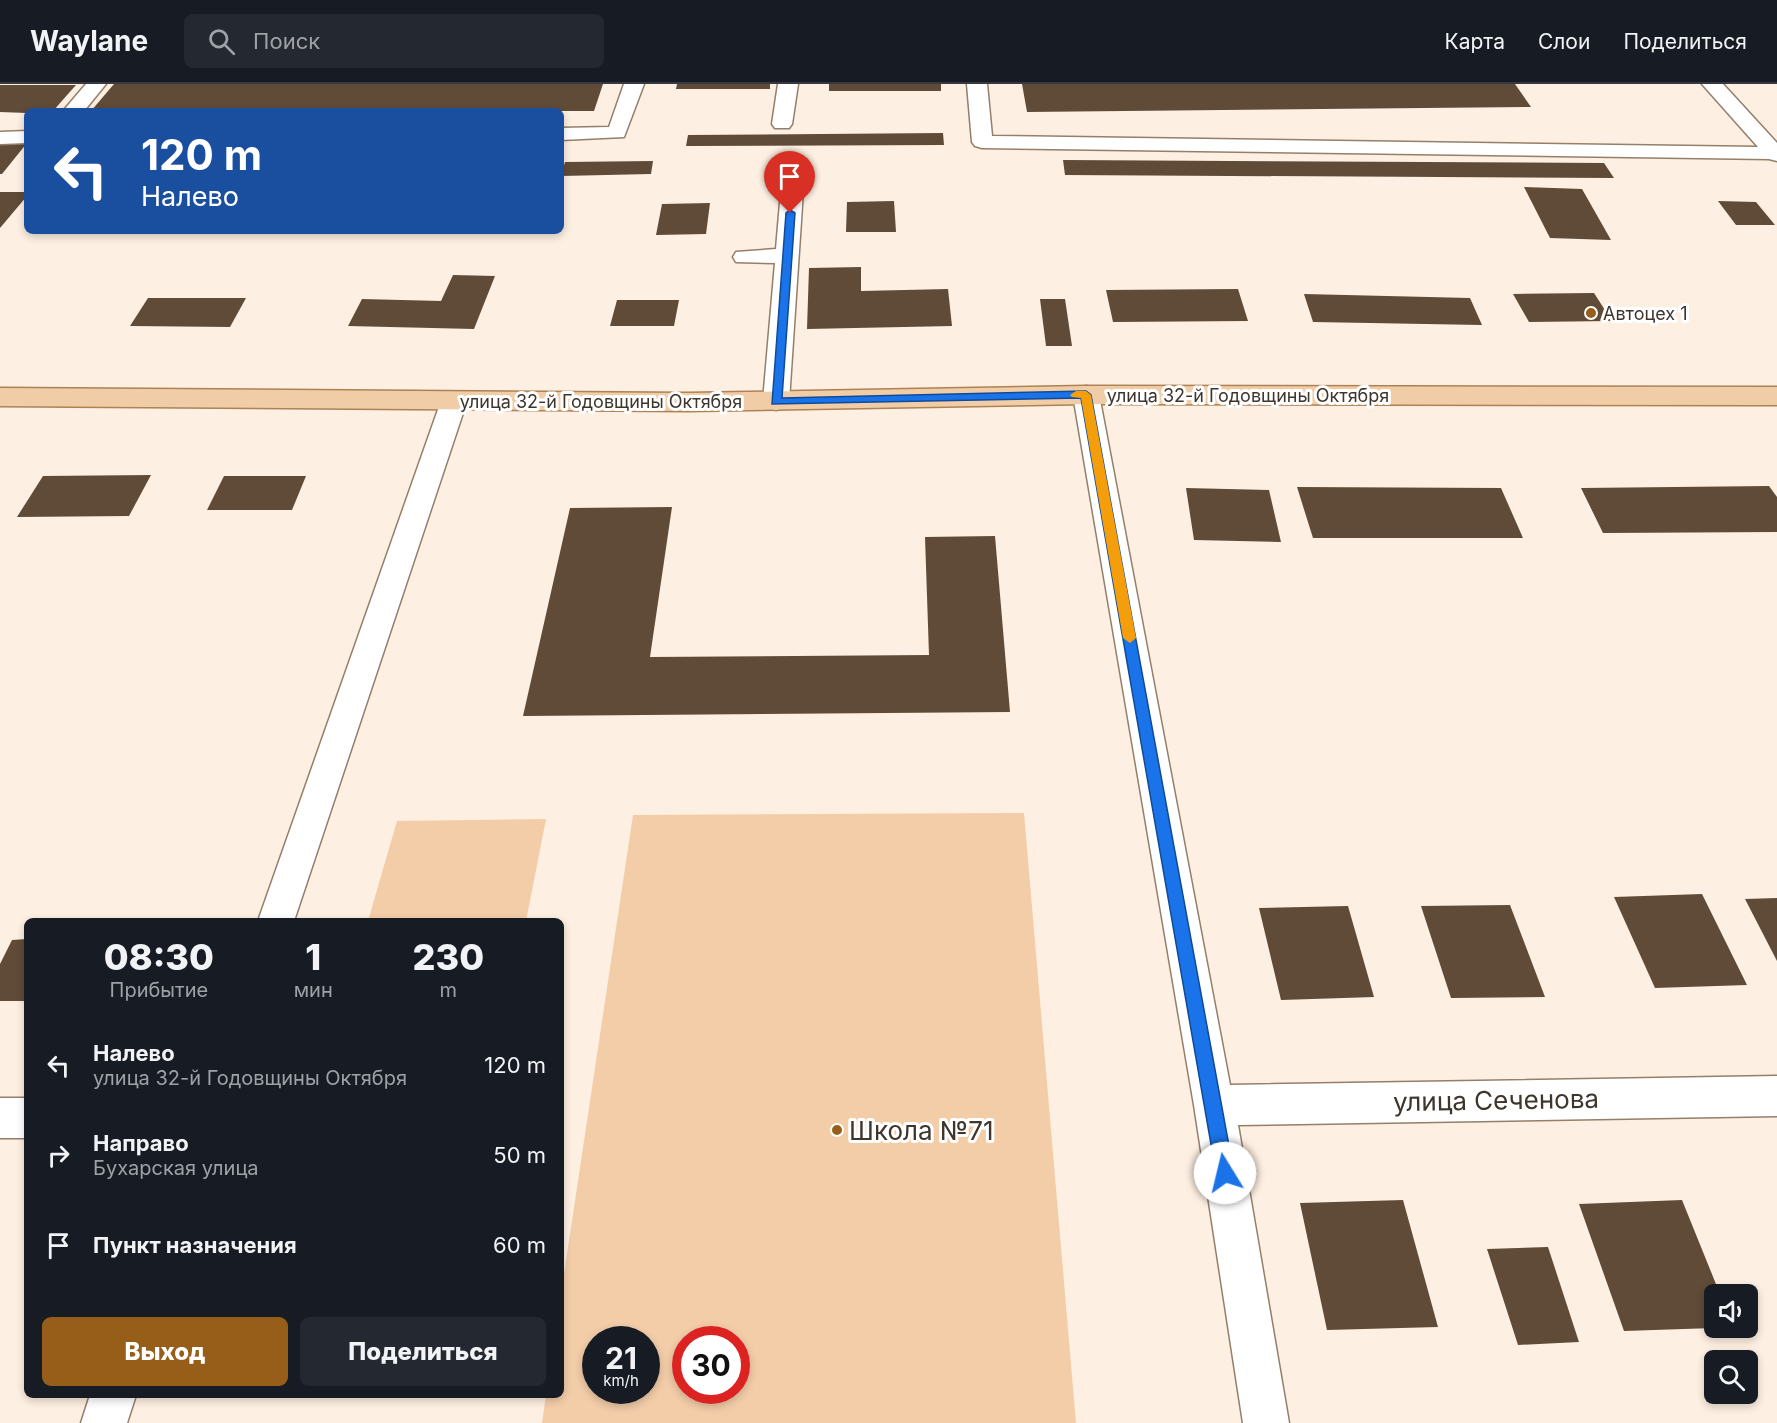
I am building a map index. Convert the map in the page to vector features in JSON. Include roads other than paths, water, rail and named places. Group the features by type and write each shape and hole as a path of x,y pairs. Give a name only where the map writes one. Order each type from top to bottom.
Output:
{"main road":[{"name":"улица 32-й Годовщины Октября","path":"0,397 776,401 1086,395 1777,396"}],"street":[{"path":"76,108 96,84"},
{"path":"564,134 617,133 634,84"},
{"path":"782,124 788,84"},
{"path":"977,84 982,142 1776,154"},
{"path":"1712,84 1776,154"},
{"path":"0,138 24,137"},
{"path":"776,401 792,191"},
{"path":"744,257 787,256"},
{"path":"1086,395 1214,1105 1266,1423"},
{"path":"277,918 454,401"},
{"name":"улица Сеченова","path":"1214,1105 1777,1096"},
{"path":"0,1118 24,1118"},
{"path":"104,1423 112,1398"}],"place":[{"name":"Автоцех 1","path":"1591,313"},
{"name":"Школа №71","path":"837,1130"}]}
